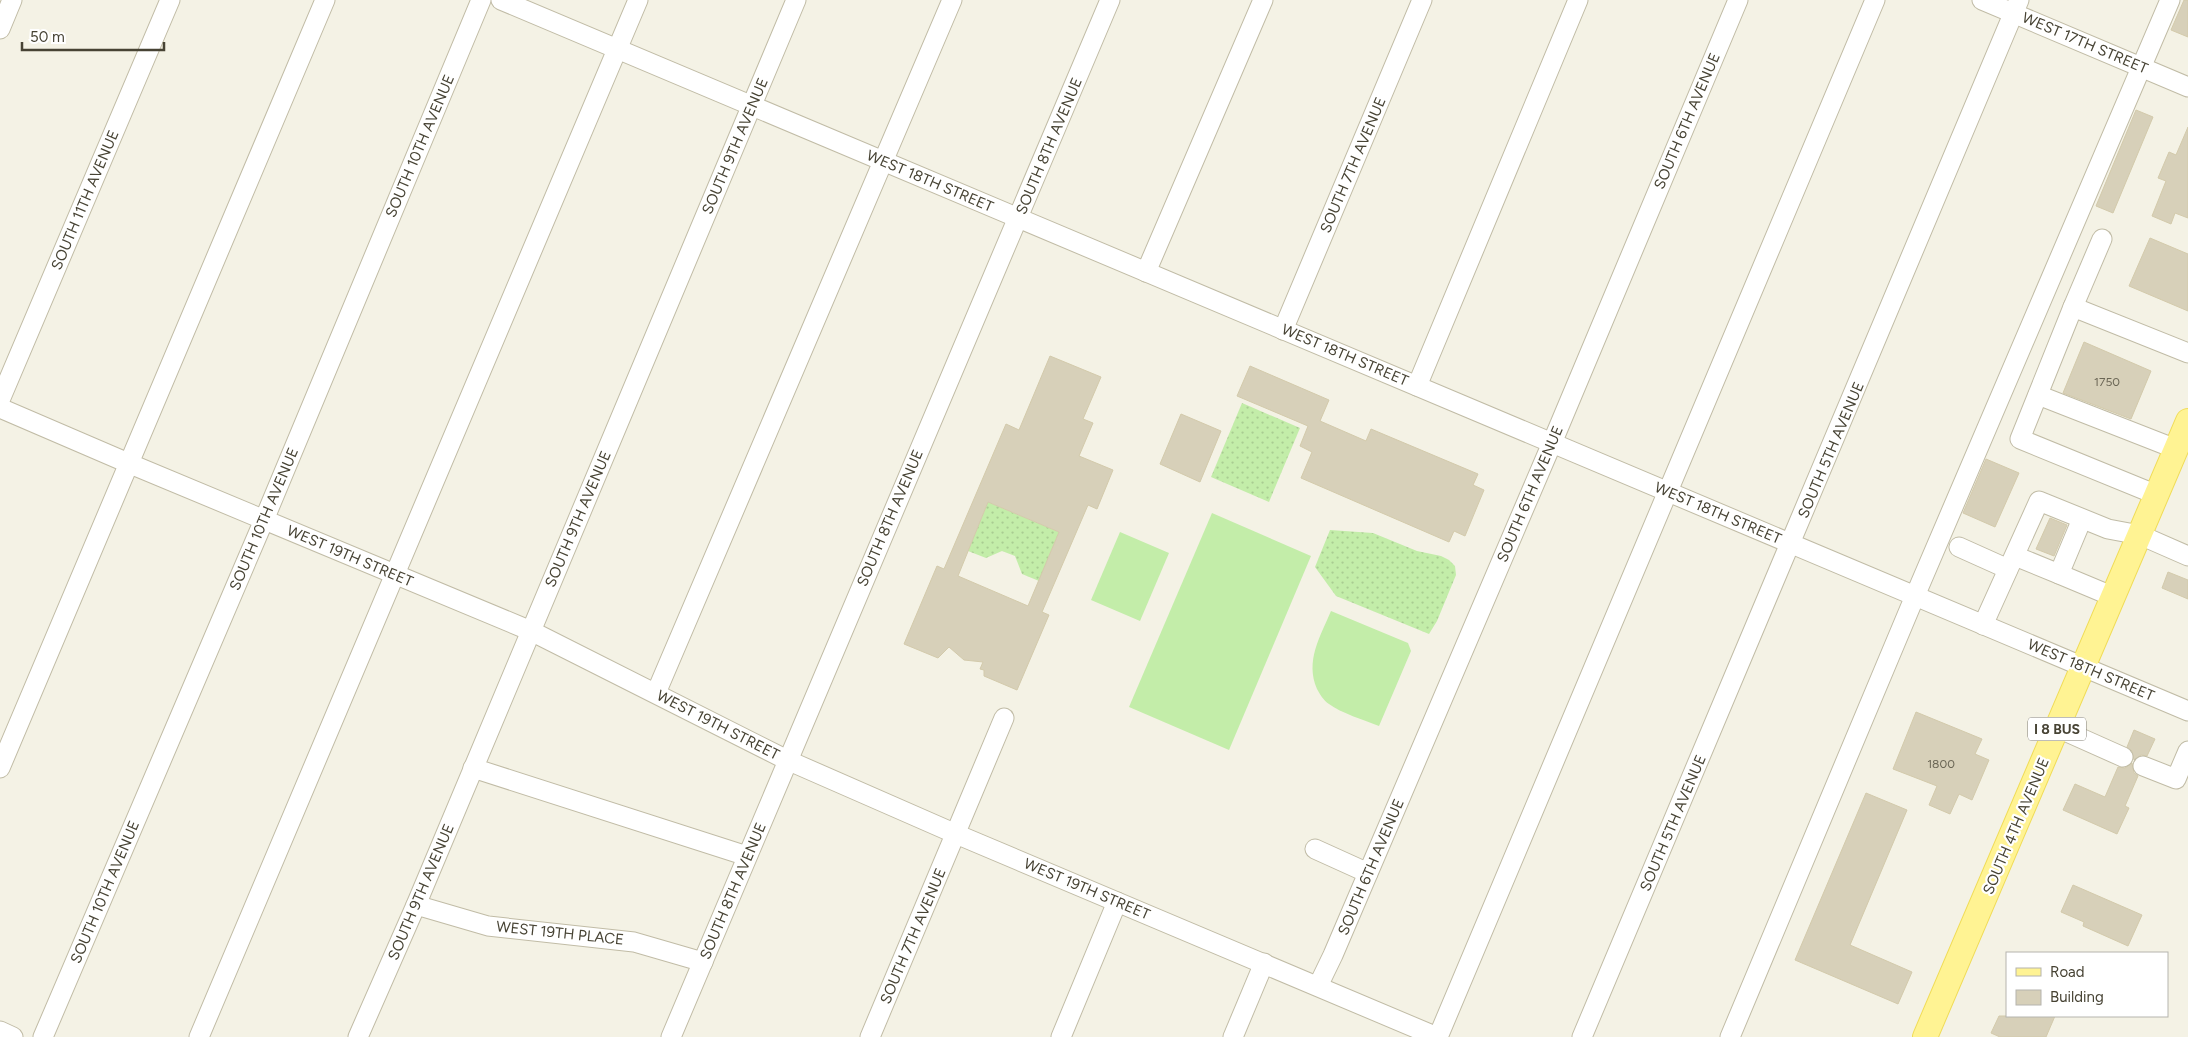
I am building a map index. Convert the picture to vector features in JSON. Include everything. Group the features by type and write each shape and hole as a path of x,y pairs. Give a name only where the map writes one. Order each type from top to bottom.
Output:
{"main road":[{"name":"SOUTH 4TH AVENUE","path":"1925,1037 2188,421"}],"street":[{"path":"0,29 12,0"},
{"name":"SOUTH 11TH AVENUE","path":"0,400 170,0"},
{"path":"0,768 325,0"},
{"name":"SOUTH 10TH AVENUE","path":"44,1037 264,520 481,0"},
{"name":"WEST 18TH STREET","path":"501,0 2188,711"},
{"path":"199,1037 638,0"},
{"name":"SOUTH 9TH AVENUE","path":"358,1037 416,906 796,0"},
{"path":"656,694 952,0"},
{"name":"SOUTH 8TH AVENUE","path":"671,1037 1110,0"},
{"path":"1146,272 1264,0"},
{"name":"SOUTH 7TH AVENUE","path":"1283,330 1422,0"},
{"path":"1417,386 1578,0"},
{"name":"SOUTH 6TH AVENUE","path":"1318,986 1552,443 1738,0"},
{"path":"1438,1037 1875,0"},
{"name":"WEST 17TH STREET","path":"1982,0 2016,7 2141,67 2188,87"},
{"path":"1730,1037 1915,596 2170,0"},
{"name":"SOUTH 5TH AVENUE","path":"1582,1037 2016,7"},
{"path":"2102,239 2020,439 2157,494"},
{"path":"2073,307 2188,353"},
{"path":"2038,395 2176,449"},
{"name":"WEST 19TH STREET","path":"0,408 128,464 531,631 787,760 956,834 1318,986 1411,1032 1438,1037"},
{"path":"1983,625 2040,502 2108,529 2140,535 2188,556"},
{"path":"2059,574 2082,519"},
{"path":"1959,547 2012,563 2059,574 2114,597"},
{"name":"SOUTH 7TH AVENUE","path":"870,1037 1004,718"},
{"path":"2058,728 2123,757"},
{"path":"2143,766 2176,779 2188,751"},
{"path":"473,768 747,856"},
{"path":"1315,849 1368,873"},
{"path":"1061,1037 1117,902"},
{"name":"WEST 19TH PLACE","path":"416,906 488,926 634,942 703,962"},
{"path":"1233,1037 1264,963"},
{"path":"0,1031 13,1037"}],"green space":[{"path":"1242,403 1300,428 1269,502 1211,477"},
{"path":"988,502 1059,532 1039,581 1022,574 1015,556 1002,551 986,558 968,551"},
{"path":"1212,513 1311,556 1229,750 1129,707"},
{"path":"1330,530 1373,533 1417,551 1441,556 1455,566 1456,575 1437,621 1429,634 1336,596 1315,567"},
{"path":"1120,532 1169,553 1140,621 1091,600"},
{"path":"1331,611 1408,643 1411,651 1379,726 1334,707 1325,701 1317,689 1314,679 1313,659 1315,649"}],"building":[{"path":"2184,0 2188,0 2188,37 2171,30"},
{"path":"2136,110 2153,117 2113,213 2096,206"},
{"path":"2188,127 2188,218 2175,213 2171,224 2152,216 2166,181 2158,178 2169,152 2176,155"},
{"path":"2150,238 2188,254 2188,311 2129,286"},
{"path":"2084,342 2151,371 2131,419 2063,393"},
{"path":"1050,356 1101,377 1083,419 1093,423 1079,456 1113,470 1097,509 1088,505 1042,612 1049,615 1017,690 984,676 984,670 980,669 983,662 964,660 949,647 938,658 904,644 937,566 944,569 1006,424 1019,430","holes":["988,502 1059,532 1028,606 958,576"]},
{"path":"1250,366 1329,400 1320,421 1366,441 1371,429 1478,474 1473,485 1484,490 1465,536 1454,531 1449,542 1301,478 1312,452 1300,446 1308,426 1237,396"},
{"path":"1181,414 1221,431 1200,482 1160,464"},
{"path":"1986,459 2019,473 1995,527 1963,513"},
{"path":"2050,518 2067,525 2054,556 2036,549"},
{"path":"2168,572 2188,580 2188,599 2162,588"},
{"path":"1916,712 1982,739 1975,754 1989,760 1972,800 1959,794 1950,814 1929,805 1937,786 1893,769"},
{"path":"2134,730 2155,739 2147,756 2141,755 2134,760 2132,751 2127,747"},
{"path":"2132,763 2134,773 2138,776 2125,806 2129,808 2117,834 2063,810 2075,784 2105,797 2118,767 2125,768"},
{"path":"1866,793 1907,810 1850,945 1912,972 1898,1004 1795,960"},
{"path":"2073,885 2142,915 2128,946 2083,926 2084,922 2061,912"},
{"path":"1999,1016 2055,1017 2046,1037 2000,1037 1991,1033"}]}
